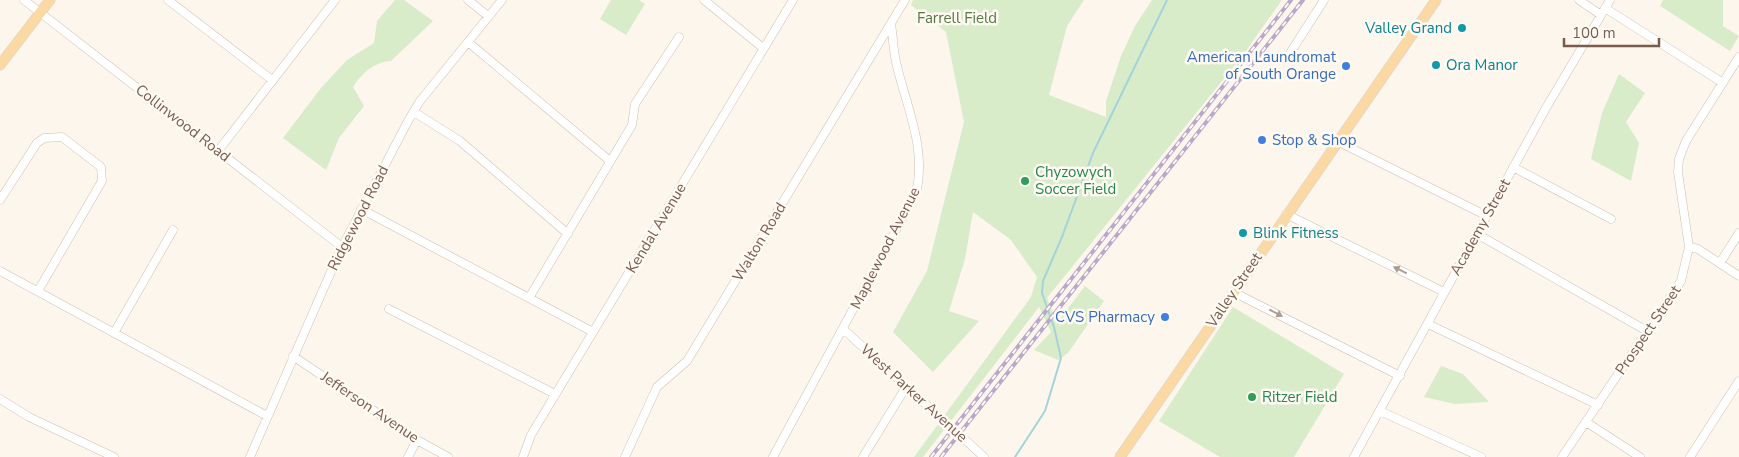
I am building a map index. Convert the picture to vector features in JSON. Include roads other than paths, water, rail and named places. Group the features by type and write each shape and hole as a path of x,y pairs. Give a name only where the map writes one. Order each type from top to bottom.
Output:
{"main road":[{"path":"0,65 50,0"},
{"name":"Valley Street","path":"1120,457 1286,214 1436,0"}],"street":[{"name":"Collinwood Road","path":"24,0 342,247"},
{"path":"168,0 272,80"},
{"path":"468,0 488,16"},
{"name":"Ridgewood Road","path":"250,457 342,247 414,112 502,0"},
{"path":"704,0 763,48"},
{"name":"Kendal Avenue","path":"523,457 531,435 555,394 793,0"},
{"name":"Walton Road","path":"625,457 657,387 687,361 905,0"},
{"path":"1287,58 1324,0"},
{"path":"1579,0 1603,11 1723,83"},
{"name":"Academy Street","path":"1354,457 1513,168 1610,0"},
{"path":"218,150 332,1"},
{"name":"Maplewood Avenue","path":"773,457 916,193 920,177 919,147 896,60 891,24"},
{"path":"528,298 632,125 635,104 679,37"},
{"path":"468,42 610,161"},
{"name":"Prospect Street","path":"1562,457 1681,281 1689,247 1678,172 1679,159 1686,141 1739,57"},
{"path":"414,112 460,141 568,234"},
{"path":"0,200 38,143 44,138 62,136 101,167 102,181 38,291"},
{"path":"1337,141 1487,216"},
{"path":"1513,168 1611,219"},
{"path":"361,209 593,332"},
{"path":"1286,214 1444,292"},
{"path":"114,333 173,230"},
{"path":"1720,263 1739,233"},
{"path":"1477,234 1647,331"},
{"path":"1689,247 1698,249 1739,276"},
{"path":"0,271 267,416"},
{"path":"1233,292 1400,376"},
{"path":"389,309 555,394"},
{"path":"1428,324 1598,405"},
{"name":"West Parker Avenue","path":"843,329 984,457"},
{"name":"Jefferson Avenue","path":"293,356 417,440 448,457"},
{"path":"1690,457 1739,381"},
{"path":"863,457 906,388"},
{"path":"0,399 29,417 114,457"},
{"path":"1380,411 1481,457"},
{"path":"1586,422 1640,457"},
{"path":"408,457 417,440"}],"waterway":[{"path":"1015,457 1045,411 1061,358 1054,327 1042,293 1043,281 1062,237 1093,153 1167,0"}],"railway":[{"path":"931,457 1291,0"},
{"path":"941,457 1303,0"}],"place":[{"name":"Valley Grand","path":"1462,28"},
{"name":"Ora Manor","path":"1436,65"},
{"name":"American Laundromat of South Orange","path":"1346,66"},
{"name":"Stop & Shop","path":"1262,140"},
{"name":"Chyzowych Soccer Field","path":"1025,181"},
{"name":"Blink Fitness","path":"1243,233"},
{"name":"CVS Pharmacy","path":"1165,317"},
{"name":"Ritzer Field","path":"1252,397"}],"park label":[{"name":"Farrell Field","path":"957,18"}]}
